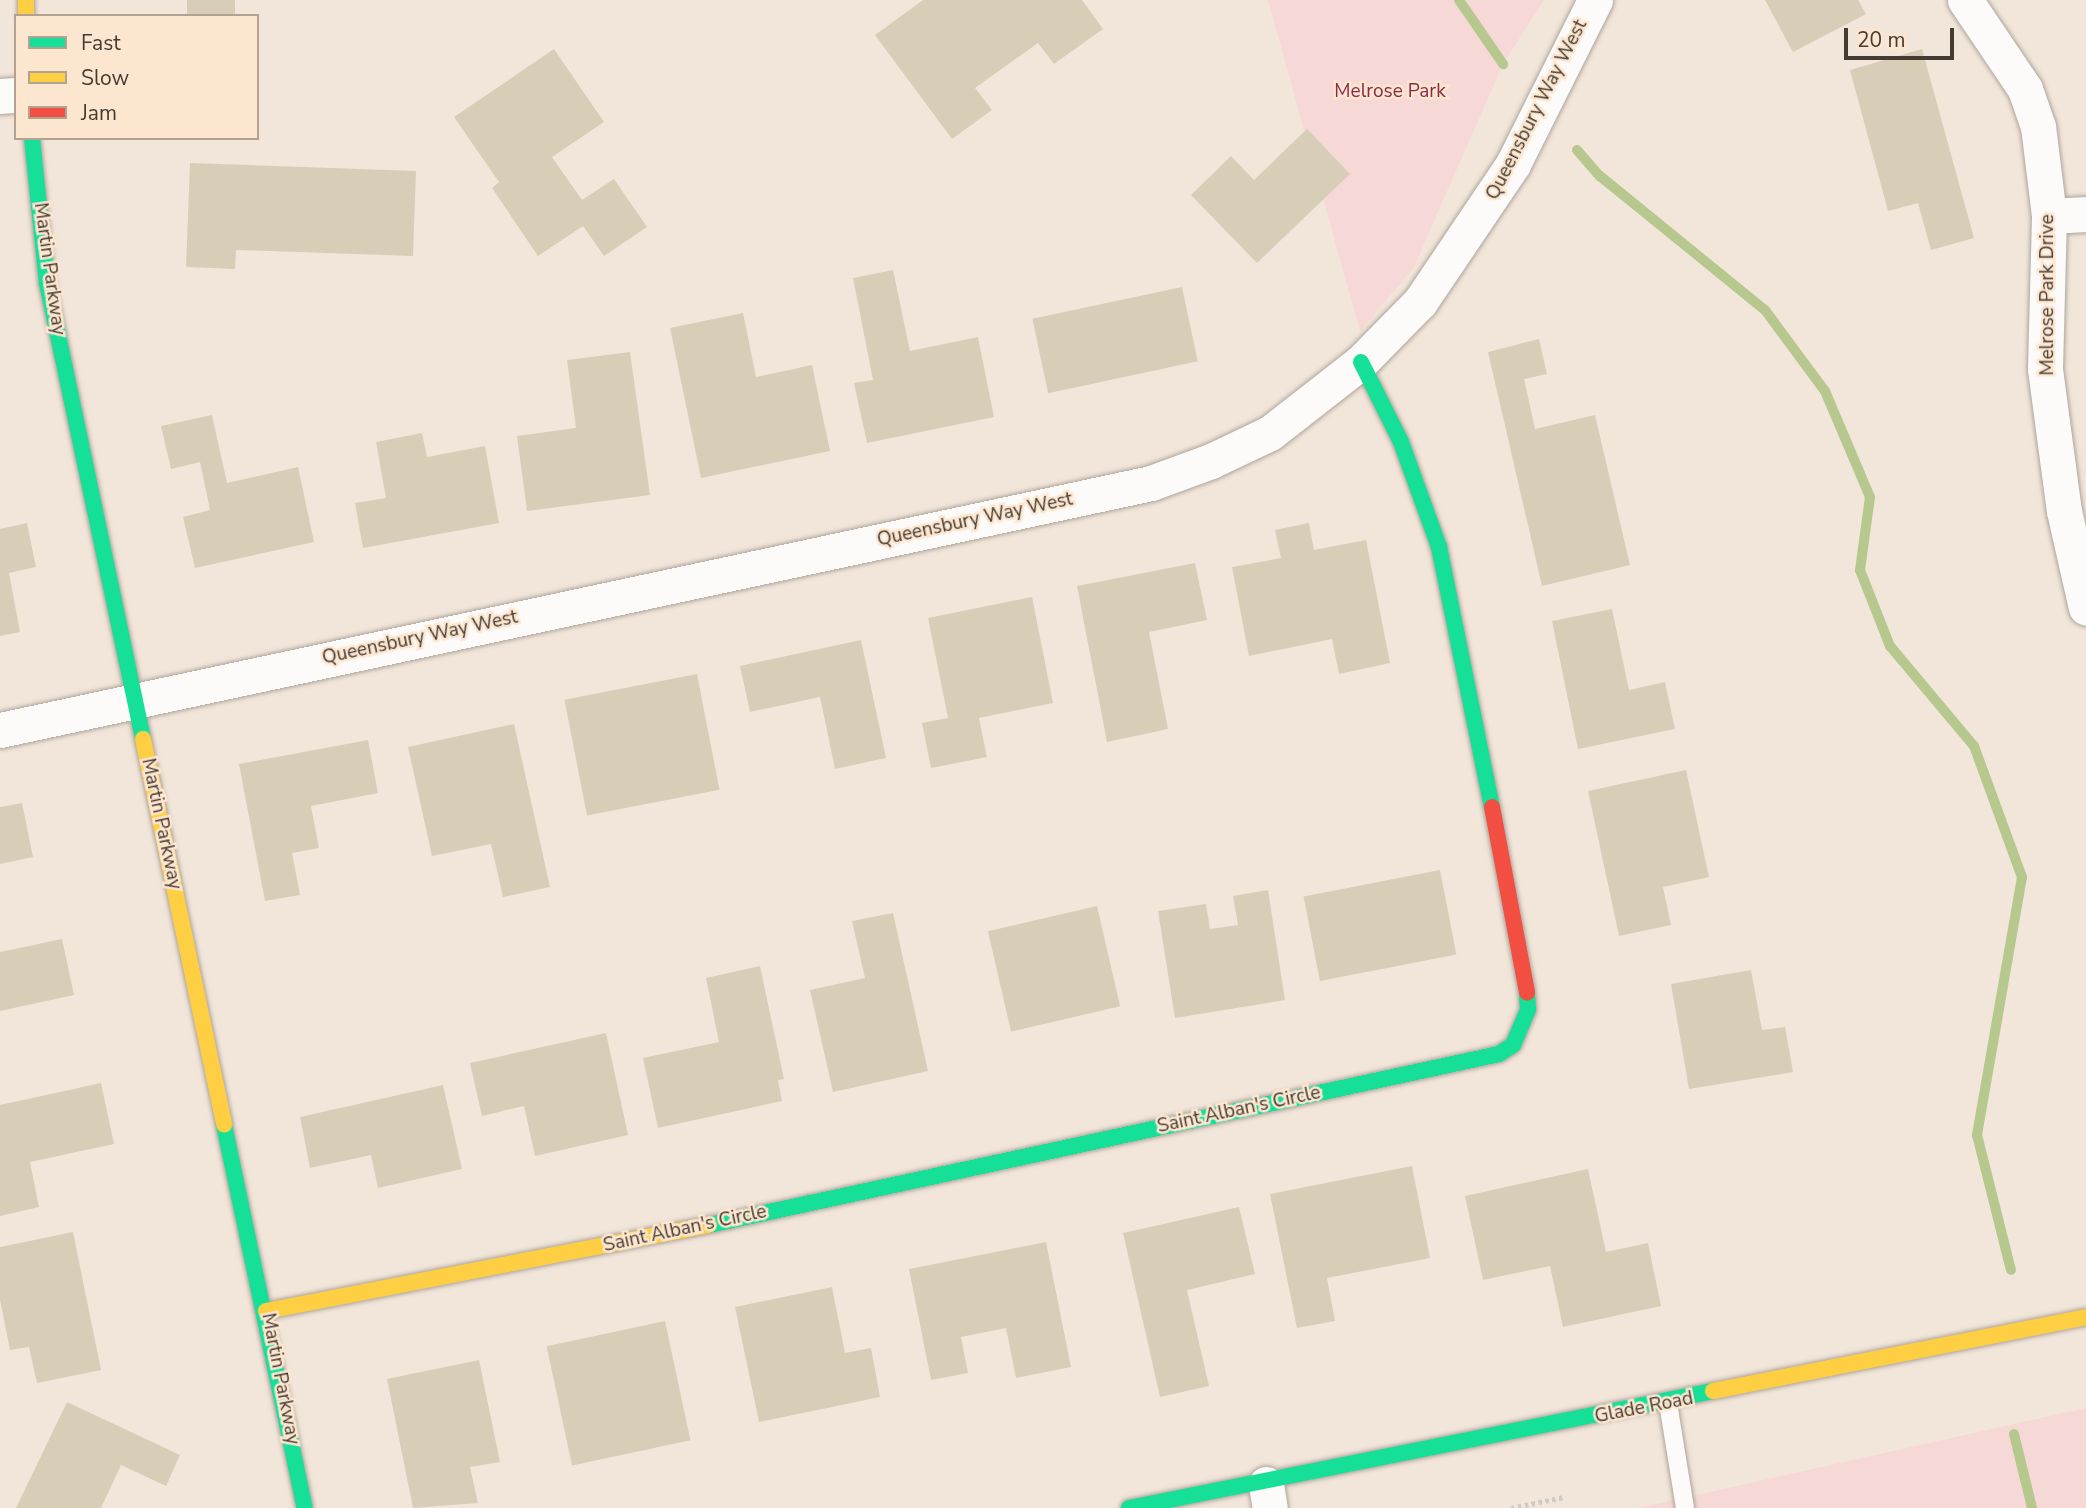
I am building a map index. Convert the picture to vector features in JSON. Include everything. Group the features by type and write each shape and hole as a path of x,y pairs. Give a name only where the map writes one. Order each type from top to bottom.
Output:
{"street":[{"name":"Queensbury Way West","path":"0,730 134,698 1151,483 1270,433 1361,362 1420,302 1465,242 1513,164 1594,0"},
{"name":"Melrose Park Drive","path":"1965,0 2025,89 2038,126 2049,216 2045,369 2064,511 2086,608"},
{"name":"Martin Parkway","path":"32,140 47,283 266,1311 305,1508"},
{"path":"2049,216 2086,214"},
{"name":"Saint Alban's Circle","path":"266,1311 569,1255 1499,1054 1513,1045 1528,1009 1527,980 1439,547 1401,442 1361,362"},
{"name":"Glade Road","path":"1129,1508 1268,1496 1668,1403 2086,1317"}],"lane":[{"path":"1668,1403 1685,1508"}],"path":[{"path":"1511,1508 1564,1497"}],"green space":[{"name":"Melrose Park","path":"1268,0 1544,0 1503,64 1413,269 1360,331"},
{"path":"2086,1408 2086,1508 1638,1508 1683,1498"}],"building":[{"path":"187,0 235,0 235,14 187,14"},
{"path":"923,0 1082,0 1103,29 1054,64 1038,43 975,88 992,110 952,139 875,35"},
{"path":"1765,0 1858,0 1866,14 1793,52"},
{"path":"554,49 604,122 552,157 582,200 614,179 647,227 604,256 583,226 538,256 492,188 499,182 454,117"},
{"path":"1922,49 1974,238 1931,250 1918,203 1888,211 1850,70"},
{"path":"1307,129 1350,174 1257,263 1191,195 1231,156 1254,180"},
{"path":"190,163 416,171 413,256 236,250 235,269 186,267"},
{"path":"893,270 910,351 978,337 994,417 867,443 854,383 873,380 853,278"},
{"path":"1182,287 1198,361 1048,393 1032,319"},
{"path":"743,313 756,377 812,365 830,451 701,478 670,328"},
{"path":"1539,339 1547,374 1524,379 1535,429 1595,415 1630,565 1542,586 1488,352"},
{"path":"630,352 650,495 527,511 517,436 576,428 567,360"},
{"path":"212,415 227,483 298,467 314,542 195,568 183,517 210,510 200,462 171,469 161,426"},
{"path":"422,433 427,457 485,446 499,523 363,548 355,503 386,498 376,442"},
{"path":"27,523 36,567 9,573 20,632 0,636 0,529"},
{"path":"1309,523 1314,550 1366,540 1390,663 1339,674 1332,639 1249,656 1232,567 1281,558 1275,530"},
{"path":"1195,563 1207,620 1149,632 1168,729 1107,742 1077,586"},
{"path":"1032,597 1053,703 979,718 987,757 931,768 922,723 948,718 928,618"},
{"path":"1612,609 1629,690 1665,682 1675,729 1578,749 1552,621"},
{"path":"861,640 886,758 835,769 820,697 750,712 740,666"},
{"path":"697,674 720,790 587,816 564,700"},
{"path":"514,724 550,887 503,897 491,844 432,856 408,747"},
{"path":"368,740 378,793 311,806 319,848 292,853 300,895 265,901 239,764"},
{"path":"1686,770 1709,877 1663,887 1671,925 1619,936 1588,791"},
{"path":"22,803 33,857 0,864 0,807"},
{"path":"1440,870 1456,954 1320,981 1304,897"},
{"path":"1268,890 1285,1000 1175,1018 1158,911 1206,904 1210,929 1238,925 1233,896"},
{"path":"1097,906 1120,1006 1011,1032 988,931"},
{"path":"893,913 928,1071 833,1092 810,990 865,978 852,921"},
{"path":"62,939 74,995 0,1011 0,952"},
{"path":"760,966 784,1079 778,1080 782,1101 658,1128 643,1058 719,1042 706,978"},
{"path":"1751,970 1762,1030 1785,1027 1793,1072 1689,1089 1671,984"},
{"path":"606,1033 628,1135 535,1156 524,1106 482,1116 470,1063"},
{"path":"101,1083 114,1144 30,1162 39,1207 0,1216 0,1105"},
{"path":"443,1085 462,1169 378,1188 371,1155 310,1168 300,1117"},
{"path":"1412,1166 1430,1258 1327,1278 1335,1321 1297,1328 1270,1194"},
{"path":"1588,1169 1606,1252 1648,1243 1661,1306 1563,1327 1550,1266 1483,1280 1465,1196"},
{"path":"1239,1207 1255,1274 1187,1290 1209,1386 1160,1397 1123,1233"},
{"path":"73,1232 101,1370 37,1383 29,1347 10,1350 0,1300 0,1247"},
{"path":"1046,1242 1071,1367 1016,1378 1006,1328 961,1337 968,1373 931,1380 909,1269"},
{"path":"832,1287 845,1353 871,1348 880,1397 759,1422 735,1307"},
{"path":"665,1321 690,1440 572,1465 547,1346"},
{"path":"479,1360 500,1462 470,1467 478,1503 413,1508 387,1379"},
{"path":"67,1402 180,1455 166,1486 121,1465 101,1508 16,1508"}],"waterway":[{"path":"1459,0 1503,64"},
{"path":"1577,150 1600,176 1765,310 1825,391 1870,497 1860,570 1890,646 1974,746 2022,877 1977,1135 2011,1270"},
{"path":"2014,1434 2032,1508"}],"traffic: fast":[{"path":"32,140 47,283 143,739"},
{"path":"1361,362 1401,442 1439,547 1492,807"},
{"path":"709,1225 1499,1054 1513,1045 1528,1009 1527,993"},
{"path":"224,1125 305,1508"},
{"path":"1129,1508 1713,1391"}],"traffic: slow":[{"path":"26,0 26,14"},
{"path":"143,739 224,1125"},
{"path":"266,1311 709,1225"},
{"path":"1713,1391 2086,1317"}],"traffic: jam":[{"path":"1492,807 1527,993"}]}
